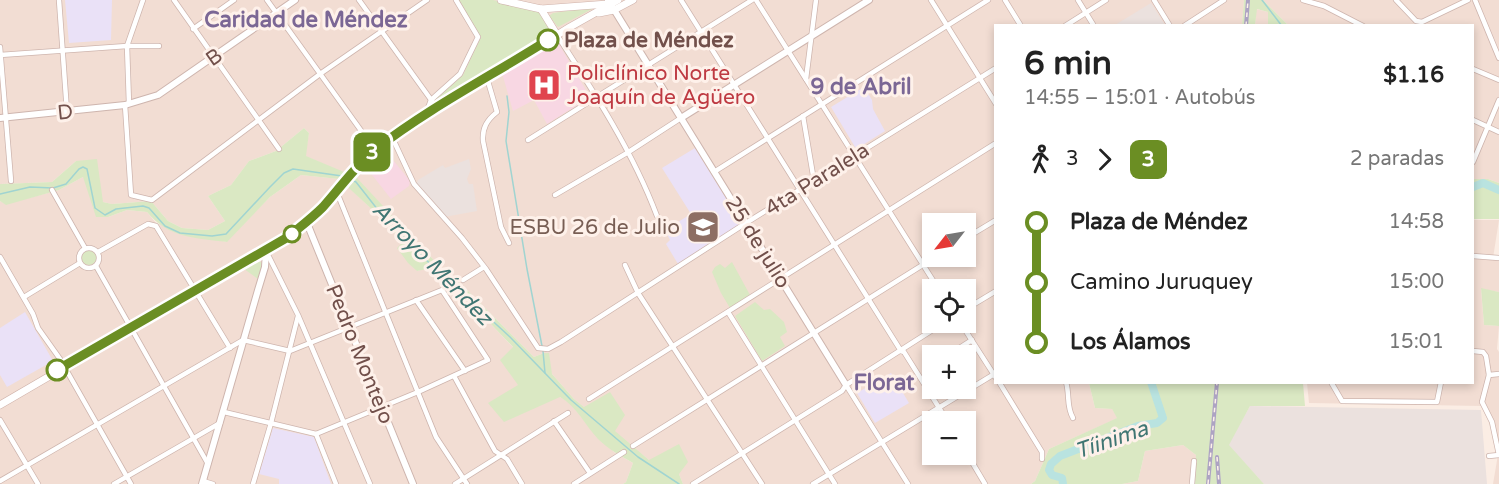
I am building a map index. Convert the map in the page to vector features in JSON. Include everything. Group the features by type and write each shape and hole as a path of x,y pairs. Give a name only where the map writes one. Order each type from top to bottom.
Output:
{"main road":[{"path":"501,0 541,9 611,5 633,0"},
{"path":"0,405 266,251 307,223 352,170 392,137 618,0"},
{"path":"541,9 557,35"}],"street":[{"path":"59,0 67,112"},
{"path":"143,0 127,46 131,195 152,200 320,74 427,0"},
{"path":"174,0 279,149"},
{"path":"193,29 234,0"},
{"path":"267,0 375,150"},
{"name":"B","path":"127,105 158,95 295,0"},
{"path":"359,0 437,108"},
{"path":"425,116 431,100 460,75 478,37 456,0"},
{"path":"535,0 541,9"},
{"path":"681,0 901,351 904,352 942,411"},
{"path":"528,140 752,0"},
{"path":"756,0 922,263"},
{"path":"806,79 816,0"},
{"path":"555,195 627,153 869,0"},
{"path":"931,0 994,101"},
{"path":"714,172 988,0"},
{"path":"1005,0 1020,24"},
{"path":"1078,0 1093,24"},
{"path":"1068,24 1106,0"},
{"path":"1154,0 1169,24"},
{"path":"1187,24 1224,0"},
{"path":"1303,0 1324,6 1360,24"},
{"path":"1396,0 1416,21 1422,22 1468,0"},
{"path":"1475,0 1499,57"},
{"name":"25 de julio","path":"611,5 908,484"},
{"path":"557,35 596,98 646,187 657,216"},
{"path":"0,55 127,46 159,46"},
{"path":"0,47 3,118 11,181"},
{"name":"4ta Paralela","path":"484,267 538,348 548,349 994,69"},
{"path":"1474,69 1499,80"},
{"path":"487,78 497,112 482,131 483,141 501,227 509,243"},
{"path":"1474,160 1499,100"},
{"name":"D","path":"3,118 127,105"},
{"path":"802,116 814,181"},
{"path":"1474,120 1499,132"},
{"path":"392,137 414,184 462,238 484,267 463,280"},
{"path":"589,399 994,144"},
{"path":"52,190 84,248"},
{"path":"336,190 436,437 465,481"},
{"path":"976,232 994,221"},
{"name":"Pedro Montejo","path":"307,223 413,484"},
{"path":"98,252 148,224 156,225 230,348"},
{"path":"84,248 98,252"},
{"path":"84,248 79,256 80,263 86,268 96,266"},
{"path":"266,251 298,315 370,484"},
{"path":"213,484 202,482 265,267 266,251"},
{"path":"98,252 99,258 96,266 208,464"},
{"path":"1474,256 1499,258"},
{"path":"0,257 24,297 38,328 64,366 131,484"},
{"path":"24,297 80,263"},
{"path":"626,265 627,272 638,292 762,484"},
{"path":"633,446 922,266"},
{"path":"0,482 243,340 290,351 442,290 488,360 316,434 224,412"},
{"path":"976,303 994,292"},
{"path":"416,300 456,354 465,371"},
{"path":"728,312 835,484"},
{"path":"253,484 298,315"},
{"path":"693,484 796,421 842,391 846,385 928,333"},
{"path":"967,333 994,374"},
{"path":"964,345 972,340"},
{"path":"1474,351 1483,352 1486,356 1488,375 1482,402 1492,422 1499,455 1489,456"},
{"path":"1488,375 1499,374"},
{"path":"454,376 495,451 507,459 522,484"},
{"path":"813,484 994,377"},
{"path":"1000,384 1042,452 1042,459"},
{"path":"1067,384 1070,396 1068,408 1073,418"},
{"path":"1332,384 1342,401 1437,402 1441,384"},
{"path":"455,484 465,481 501,454 568,413"},
{"path":"0,420 38,484"},
{"path":"554,421 590,474"},
{"path":"114,484 220,423"},
{"path":"316,434 336,484"},
{"path":"574,484 624,452"},
{"path":"1192,484 1194,461"},
{"path":"974,465 985,484"}],"shaded area":[{"path":"0,0 1244,0 1242,24 994,24 994,384 1089,384 1095,408 1112,409 1118,418 1049,449 1035,481 1031,484 683,484 679,474 649,460 574,399 552,374 544,353 534,357 453,276 442,269 356,178 305,156 309,133 304,128 276,151 249,161 231,185 208,196 225,221 208,230 182,228 168,221 151,201 112,204 103,202 76,161 52,182 0,184"},
{"path":"65,0 112,0 111,40 69,43"},
{"path":"1263,0 1499,0 1499,183 1488,179 1474,179 1474,24 1287,24"},
{"path":"1151,3 1164,24 1117,24"},
{"path":"1256,9 1268,12 1268,24 1255,24"},
{"name":"Policlínico Norte Joaquín de Agüero","path":"557,41 590,97 547,124 534,100 513,111 502,73"},
{"path":"864,87 885,131 858,148 855,147 831,107"},
{"path":"695,148 742,224 678,264 666,244 670,240 665,230 691,214 662,168"},
{"path":"389,155 410,181 409,186 391,199 369,171"},
{"path":"469,159 471,169 467,179 469,184 473,184 477,211 444,217 416,185 418,180 443,165 445,168"},
{"path":"301,175 340,179 376,213 403,242 417,271 432,267 488,321 560,397 570,403 599,439 614,452 633,463 626,482 623,484 0,484 0,201 6,204 59,190 83,177 108,217 127,210 147,212 156,223 226,242 270,197"},
{"path":"1474,220 1499,220 1493,258 1499,260 1499,292 1481,289 1484,325 1499,326 1497,349 1499,352 1499,449 1495,432 1482,406 1309,403 1307,384 1474,384"},
{"path":"25,312 53,361 7,387 0,375 0,328"},
{"path":"891,373 909,403 875,423 857,393"},
{"path":"1250,406 1481,410 1487,484 1264,484 1228,445"},
{"path":"273,428 314,437 331,484 279,484 279,479 259,474"},
{"path":"1183,445 1196,455 1195,484 1122,484 1138,481 1145,451"},
{"path":"1499,449 1499,484 1493,484"}],"green space":[{"path":"458,0 493,0 539,11 553,33 439,104 436,99 463,75 481,37"},
{"path":"1244,0 1263,0 1287,24 1268,24 1268,12 1257,9 1255,24 1242,24"},
{"path":"596,7 558,27 549,16 553,13"},
{"path":"304,128 309,133 306,156 356,177 442,269 453,276 534,357 549,353 552,374 574,399 584,407 610,392 625,415 615,431 649,460 679,444 688,462 679,474 683,484 623,484 626,482 633,463 602,443 576,411 560,397 504,422 488,403 518,385 500,360 513,347 432,268 417,271 408,263 397,248 403,242 339,179 301,175 270,197 227,242 193,238 173,232 155,221 147,212 127,210 108,217 96,217 83,177 59,190 6,205 0,201 0,184 52,182 76,161 97,159 103,202 112,204 151,201 168,221 182,228 208,230 225,221 208,196 231,185 249,161 276,151"},
{"path":"1474,179 1488,179 1499,183 1499,219 1474,219"},
{"path":"89,249 95,251 97,257 95,263 89,265 83,263 81,257 83,251"},
{"path":"257,261 262,265 258,279 244,269"},
{"path":"732,262 750,295 730,308 712,272 720,264 725,268"},
{"path":"1481,288 1499,292 1499,326 1484,325"},
{"path":"755,302 764,310 770,309 784,322 787,332 780,337 785,346 762,361 735,316"},
{"path":"1089,384 1303,384 1305,406 1250,406 1229,445 1264,484 1195,484 1196,455 1183,445 1145,451 1138,481 1122,484 1031,484 1035,481 1049,449 1117,418 1112,409 1095,408"}],"waterway":[{"path":"1262,0 1280,24"},
{"path":"507,96 509,112 506,141 542,346"},
{"name":"Arroyo Méndez","path":"0,194 30,187 53,188 66,184 83,167 87,169 95,208 105,215 116,209 143,206 149,208 165,226 180,233 212,236 226,234 284,173 293,169 342,176"},
{"name":"Arroyo Méndez","path":"349,179 356,182 378,210 424,258 510,337 571,400 638,457 679,484"},
{"name":"Tíinima","path":"1474,187 1483,183 1499,190"},
{"path":"543,351 545,373"},
{"name":"Tíinima","path":"1063,484 1062,478 1052,475 1049,470 1051,464 1060,456 1138,426 1157,423 1163,418 1152,384"}],"railway":[{"path":"1246,24 1248,0"},
{"path":"1208,484 1217,384"},
{"path":"1217,457 1219,484"}],"bus line":[{"name":"3","path":"57,370 288,237 307,223 325,205 352,170 392,137 548,40"}],"place":[{"name":"Plaza de Méndez","path":"548,40"},
{"name":"Policlínico Norte Joaquín de Agüero","path":"544,85"},
{"name":"ESBU 26 de Julio","path":"703,227"}],"district":[{"name":"Caridad de Méndez","path":"306,19"},
{"name":"9 de Abril","path":"861,86"},
{"name":"Florat","path":"884,382"}]}
